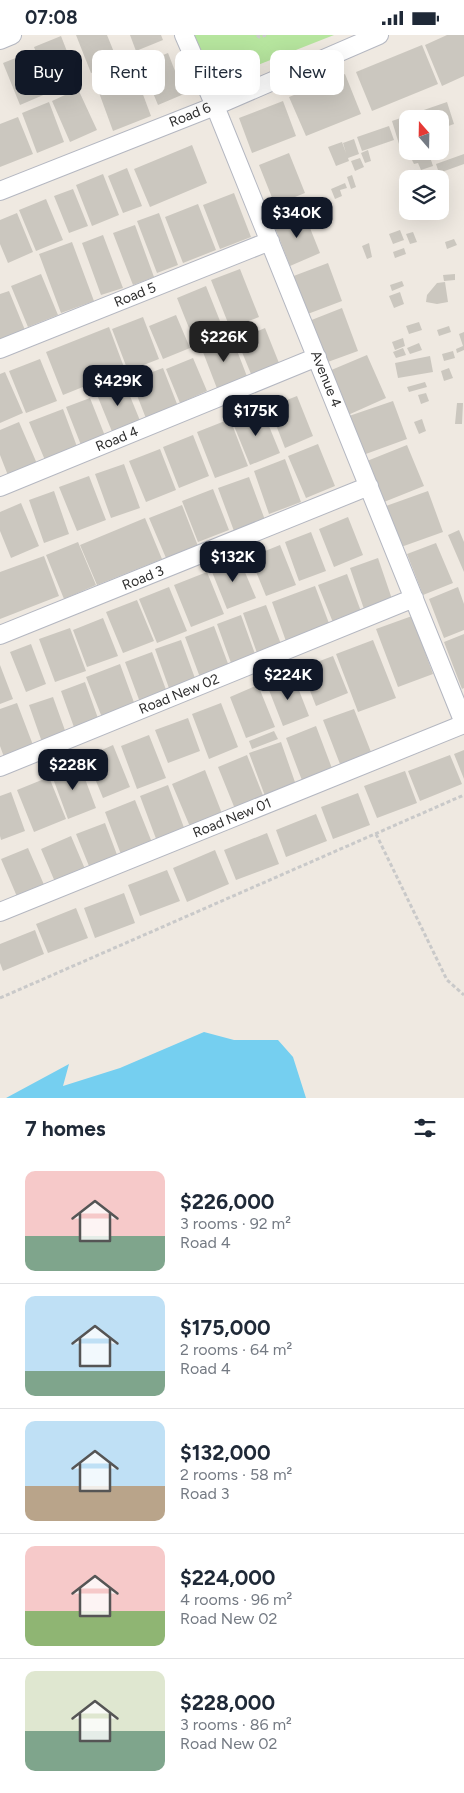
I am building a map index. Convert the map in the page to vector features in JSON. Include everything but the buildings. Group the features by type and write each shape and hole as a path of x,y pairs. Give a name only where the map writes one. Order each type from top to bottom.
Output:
{"street":[{"path":"0,40 12,35"},
{"name":"Avenue 4","path":"184,35 270,241 464,724"},
{"name":"Road 6","path":"0,191 215,106 379,35"},
{"name":"Road 5","path":"0,349 270,241"},
{"name":"Road 4","path":"0,487 317,357"},
{"name":"Road 3","path":"0,635 369,486"},
{"name":"Road New 02","path":"0,767 414,598"},
{"name":"Road New 01","path":"0,912 464,724"}],"path":[{"path":"258,35 259,37 266,35"},
{"path":"0,998 464,795"},
{"path":"376,834 447,979 464,995"}],"green space":[{"path":"194,35 334,35 296,50 270,50 270,60 260,64 260,50 201,50"}],"water":[{"path":"204,1032 234,1040 278,1040 293,1057 306,1098 6,1098 69,1064 63,1086 120,1068"}]}
